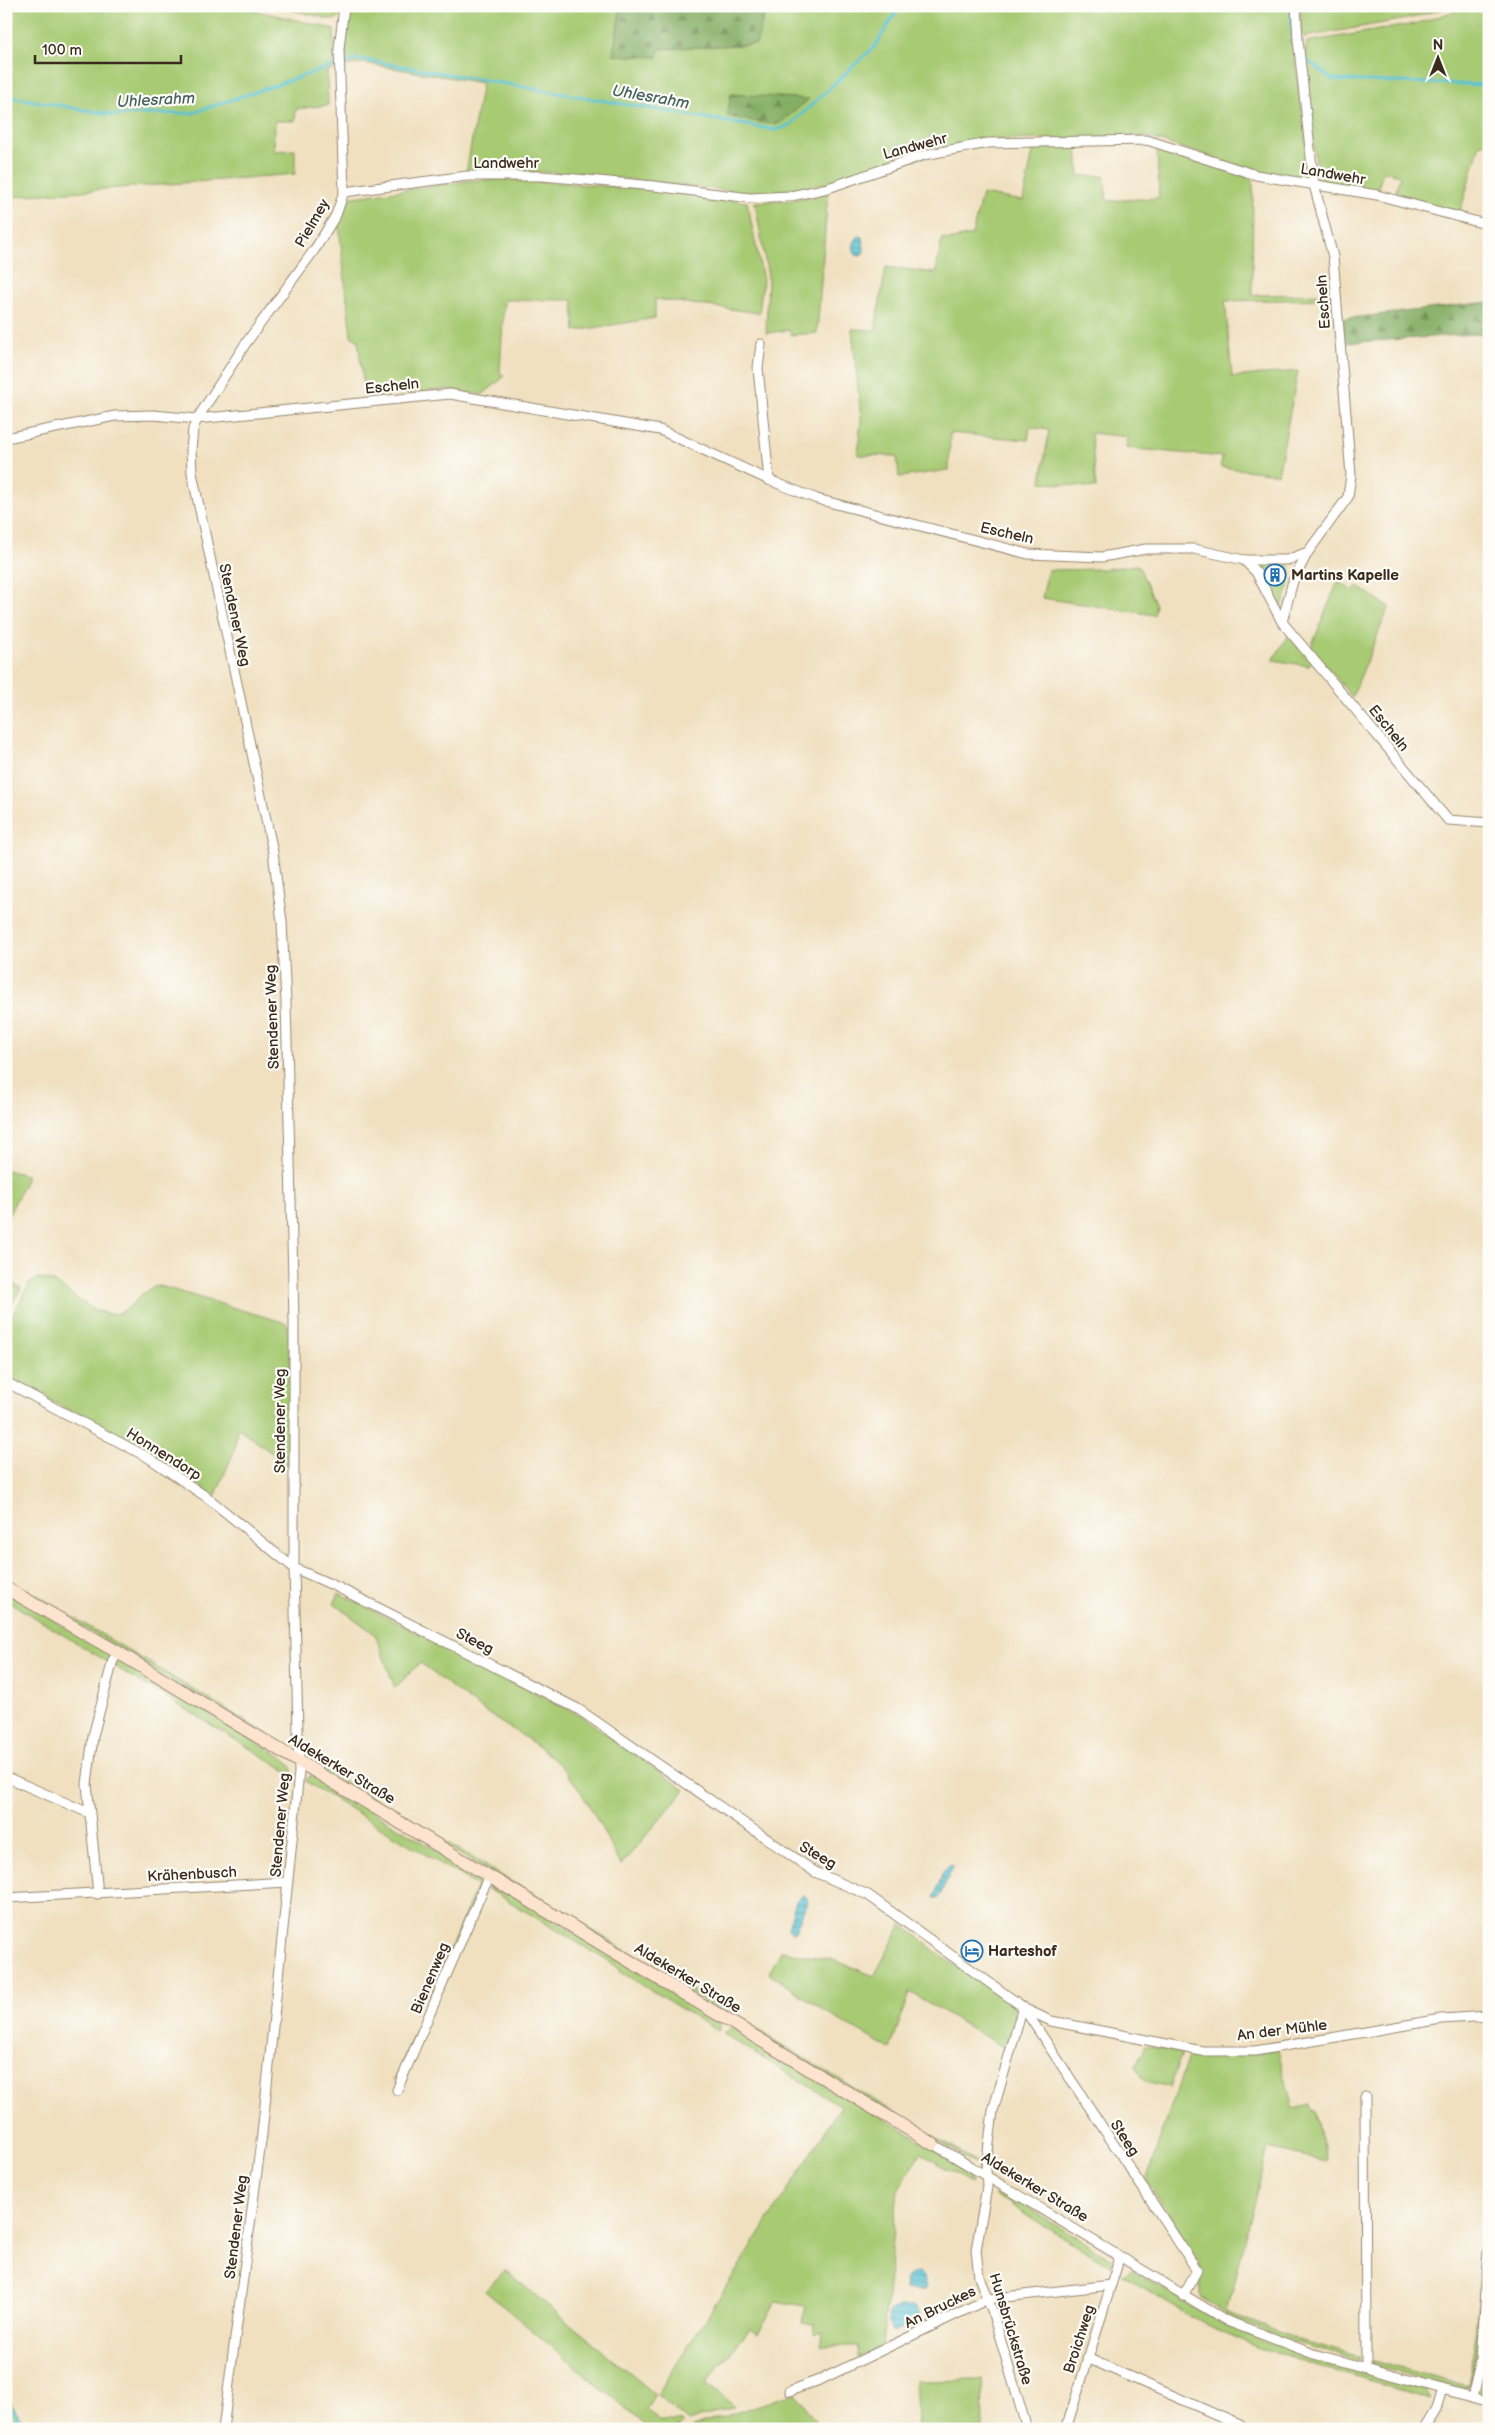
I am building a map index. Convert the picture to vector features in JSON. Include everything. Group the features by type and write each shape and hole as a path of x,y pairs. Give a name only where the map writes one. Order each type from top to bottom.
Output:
{"street":[{"name":"Pielmey","path":"197,419 246,343 315,249 336,215 344,192 339,49 344,6"},
{"name":"Escheln","path":"1282,622 1294,581 1308,552 1348,497 1351,474 1333,257 1314,185 1296,6"},
{"name":"Landwehr","path":"344,192 467,176 542,176 654,186 750,198 791,196 828,188 924,155 988,143 1147,140 1256,175 1377,195 1489,225"},
{"path":"761,344 758,368 770,480"},
{"name":"Escheln","path":"6,438 115,416 153,414 197,419 450,394 660,430 770,480 817,499 1028,554 1102,557 1146,549 1194,549 1244,560 1287,560 1308,552"},
{"name":"Stendener Weg","path":"197,419 193,430 191,450 192,473 273,852 282,922 286,1003 294,1320 294,1568 299,1762 262,2134 223,2429"},
{"name":"Escheln","path":"1244,560 1256,572 1282,622 1448,820 1489,823"},
{"name":"Honnendorp","path":"6,1382 149,1458 208,1498 294,1568"},
{"name":"Steeg","path":"294,1568 337,1587 578,1709 815,1872 868,1895 1023,2007 1197,2270 1183,2296"},
{"name":"Aldekerker Straße","path":"6,1588 119,1653 490,1879 1227,2321 1310,2353 1489,2402"},
{"path":"98,1894 87,1784 93,1736 113,1660 119,1653"},
{"path":"6,1777 89,1813"},
{"name":"Bienenweg","path":"397,2090 485,1885 490,1879"},
{"name":"Krähenbusch","path":"6,1898 288,1882"},
{"name":"An der Mühle","path":"1023,2007 1051,2021 1202,2050 1255,2051 1441,2019 1489,2016"},
{"name":"Hunsbrückstraße","path":"1023,2007 993,2111 986,2177 987,2188 976,2250 979,2277 1014,2380 1027,2429"},
{"path":"1365,2096 1366,2368"},
{"path":"1472,2397 1481,2360 1489,2251"},
{"name":"Broichweg","path":"1066,2429 1118,2257"},
{"name":"An Bruckes","path":"790,2391 822,2379 988,2299 1111,2285"},
{"path":"1087,2358 1239,2427"},
{"path":"1424,2429 1436,2409 1442,2389"}],"green space":[{"path":"6,6 237,6 334,29 334,69 327,71 328,105 296,109 295,121 275,121 274,151 295,150 295,174 6,197"},
{"path":"275,6 341,6 339,17 334,20"},
{"path":"348,6 621,6 613,55 658,57 658,49 756,44 767,6 1293,6 1293,45 1310,172 1308,180 1255,171 1148,137 985,140 826,184 757,194 609,177 543,172 466,173 482,83 363,63 345,66 346,41 343,40"},
{"path":"621,6 767,6 756,44 659,49 658,57 613,55"},
{"path":"1300,6 1451,6 1412,18 1304,37 1301,34"},
{"path":"1471,6 1489,6 1489,144 1480,144 1460,212 1395,196 1400,175 1383,171 1377,192 1318,180 1304,60 1307,42 1415,24"},
{"path":"731,94 809,99 780,123 769,124 727,116"},
{"path":"1077,145 1079,176 1104,176 1107,201 1159,198 1157,147 1253,179 1252,295 1333,294 1333,299 1225,301 1232,377 1298,371 1278,474 1220,467 1223,457 1126,448 1128,437 1091,433 1096,488 1041,482 1049,430 1030,427 1028,440 950,433 949,470 899,477 897,456 858,455 861,418 852,329 875,330 886,267 936,273 942,238 948,240 972,235 982,194 1023,201 1034,146"},
{"path":"502,179 653,189 747,202 763,280 759,313 655,299 655,318 575,331 573,300 504,300 500,372 504,377 482,395 447,389 365,398 358,340 351,336 339,226 334,225 347,198 466,181"},
{"path":"828,192 817,333 791,335 790,330 766,333 768,277 755,202 793,200"},
{"path":"1489,302 1489,333 1344,343 1342,319"},
{"path":"1270,563 1276,566 1288,565 1290,569 1289,586 1281,607 1262,574 1254,565"},
{"path":"1138,565 1156,605 1154,615 1042,598 1048,570 1105,569"},
{"path":"1338,581 1353,591 1357,586 1389,607 1352,697 1311,647"},
{"path":"1288,636 1311,662 1309,666 1273,660"},
{"path":"6,1170 26,1175 26,1180 6,1220"},
{"path":"38,1278 56,1284 92,1308 111,1314 125,1310 146,1291 160,1286 286,1323 290,1346 289,1466 237,1427 235,1449 215,1497 150,1453 6,1377 6,1326 30,1283"},
{"path":"6,1280 21,1288 6,1316"},
{"path":"23,1587 292,1749 290,1751 22,1591"},
{"path":"6,1592 110,1654 112,1658 109,1663 6,1600"},
{"path":"339,1593 581,1716 685,1790 621,1865 595,1816 573,1781 557,1762 541,1748 487,1713 420,1663 395,1688 375,1634 334,1604"},
{"path":"118,1661 121,1661 286,1760 292,1767 292,1774 114,1666"},
{"path":"304,1756 524,1889 521,1891 305,1761"},
{"path":"311,1775 478,1875 478,1887 459,1941 394,2081 477,1886 305,1781"},
{"path":"495,1885 721,2021 718,2031 619,1971 621,1969 497,1894 487,1890"},
{"path":"532,1894 732,2014 728,2016 533,1898"},
{"path":"902,1924 945,1959 996,1991 1016,2009 1006,2049 910,1992 890,2049 832,2016 769,1973 781,1951 834,1960 874,1976"},
{"path":"738,2018 983,2166 979,2166 739,2022"},
{"path":"732,2027 966,2168 972,2184 920,2153 898,2191 882,2346 857,2358 858,2346 821,2346 823,2333 814,2333 815,2324 802,2323 805,2306 776,2301 758,2334 750,2329 706,2383 735,2407 688,2422 657,2395 841,2106 723,2034"},
{"path":"1146,2045 1182,2052 1170,2087 1145,2081 1135,2066"},
{"path":"1278,2050 1293,2109 1310,2105 1312,2112 1315,2111 1327,2161 1268,2148 1227,2312 1299,2340 1361,2357 1356,2360 1286,2340 1232,2318 1200,2297 1200,2263 1146,2180 1189,2054 1255,2054"},
{"path":"1004,2193 1112,2259 1112,2267 994,2195"},
{"path":"1489,2194 1478,2347 1467,2385 1474,2348 1487,2195"},
{"path":"505,2270 655,2394 646,2409 659,2421 680,2421 683,2424 672,2429 650,2429 485,2291"},
{"path":"1132,2270 1216,2320 1262,2341 1425,2390 1430,2399 1264,2350 1206,2325 1122,2275"},
{"path":"1489,2315 1489,2397 1478,2394 1484,2371"},
{"path":"1370,2360 1467,2386 1464,2390 1374,2366"},
{"path":"982,2380 983,2429 918,2429 915,2381"},
{"path":"796,2393 822,2429 693,2429 692,2427"},
{"path":"6,2395 21,2420 28,2429 6,2429"}],"water":[{"path":"859,236 863,237 864,252 860,256 856,255 854,248 855,240"},
{"path":"950,1865 953,1867 939,1898 934,1898 943,1872"},
{"path":"803,1894 808,1899 795,1932 792,1933 788,1928 796,1901"},
{"path":"918,2273 924,2278 927,2286 924,2290 905,2289 906,2279 911,2274"},
{"path":"899,2306 915,2306 919,2315 913,2324 892,2332 889,2324 890,2311"}],"waterway":[{"name":"Uhlesrahm","path":"347,62 359,59 776,130 790,125 875,46 900,6"},
{"path":"1291,6 1292,38"},
{"path":"1307,60 1333,80 1489,85"},
{"name":"Uhlesrahm","path":"6,96 114,115 192,113 332,66"},
{"path":"6,2400 25,2429"}],"place":[{"name":"Martins Kapelle","path":"1275,575"},
{"name":"Harteshof","path":"972,1951"}]}
